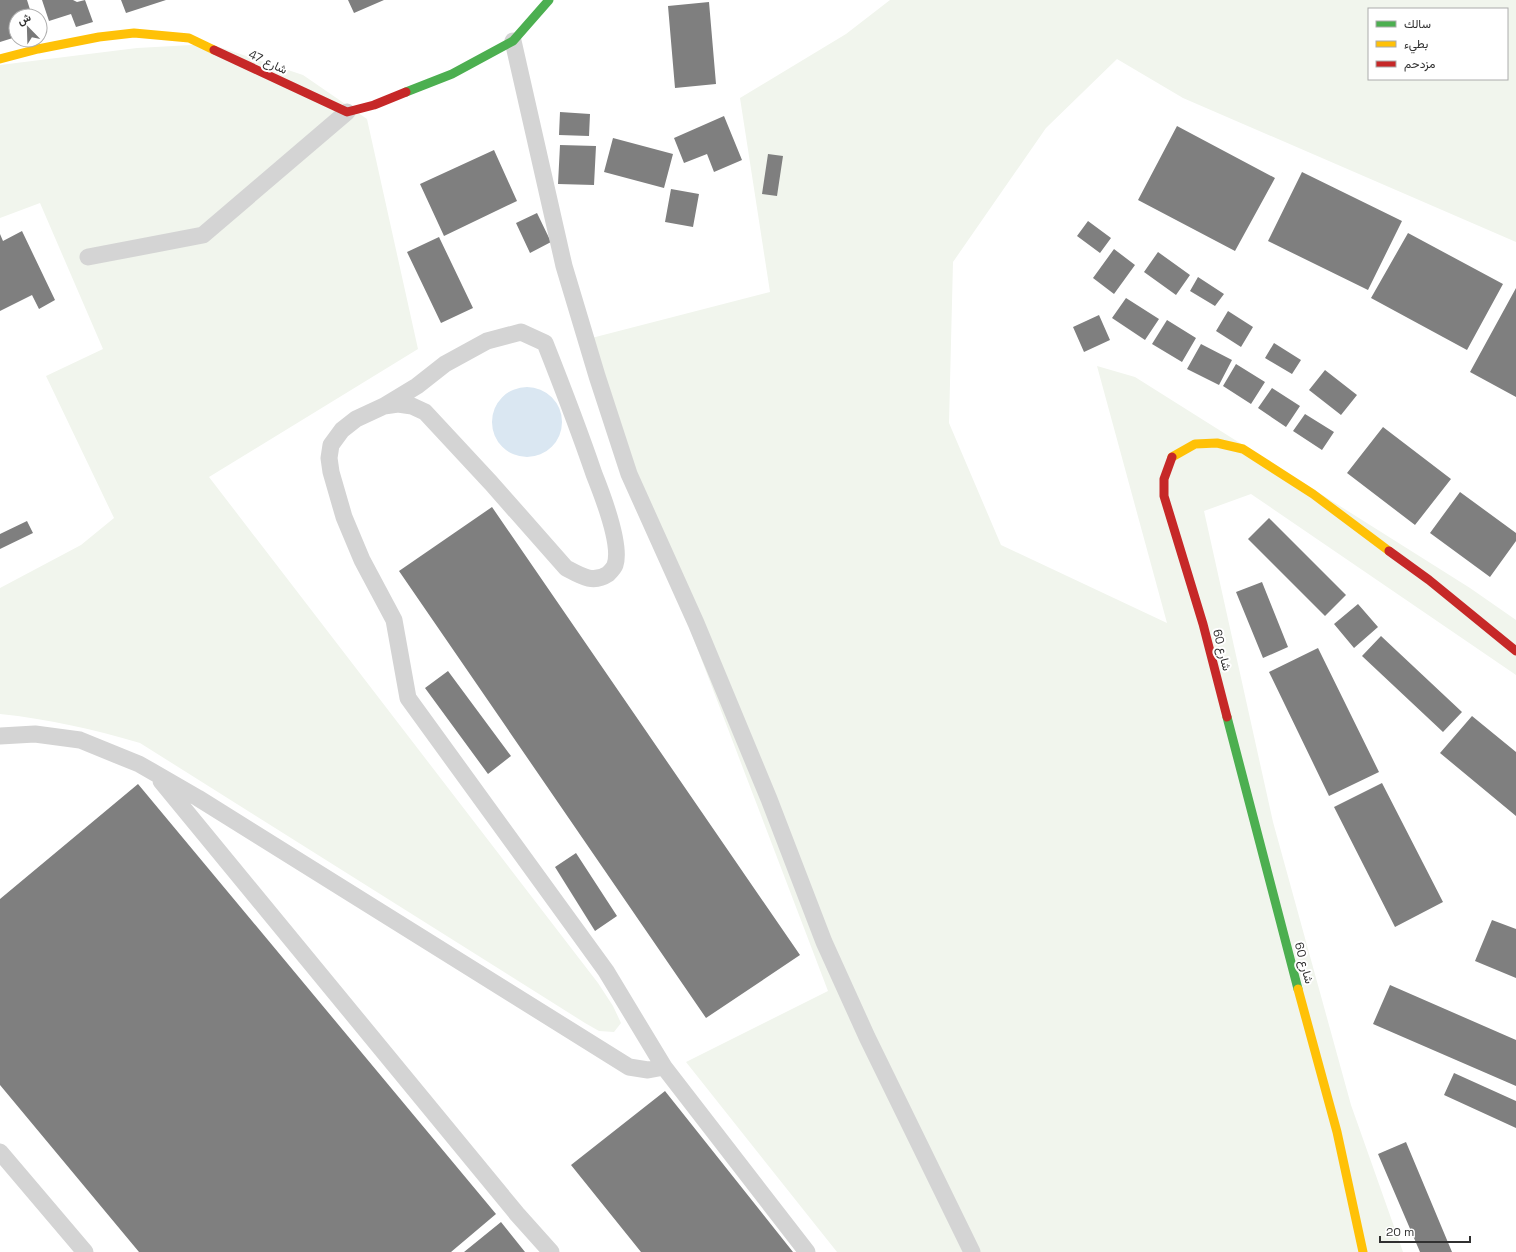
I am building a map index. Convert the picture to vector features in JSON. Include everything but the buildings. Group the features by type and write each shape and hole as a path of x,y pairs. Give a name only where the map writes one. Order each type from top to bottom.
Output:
{"street":[{"path":"347,112 374,105 452,74 513,41 549,0"},
{"name":"شارع 47","path":"0,59 38,49 99,37 134,33 189,38 347,112"},
{"name":"شارع 60","path":"1363,1252 1337,1132 1205,631 1164,496 1164,479 1172,457 1195,444 1217,443 1243,449 1313,494 1429,580 1516,651"}],"lane":[{"path":"513,41 564,266 597,376 629,474 696,623 769,799 824,942 867,1037 972,1252"},
{"path":"88,257 204,236 347,112"},
{"path":"384,406 398,404 412,406 425,412 491,483 566,568 592,580 602,578 615,566 617,555 608,511 582,438 545,343 521,332 487,341 445,364 417,386 384,406 356,419 342,430 331,444 329,458 331,472 344,517 362,560 394,620 408,698 606,972 664,1068 807,1252"},
{"path":"0,736 36,734 80,740 139,764 198,798 630,1067 648,1070 664,1068"},
{"path":"154,772 512,1208 551,1252"},
{"path":"0,1152 86,1252"}],"shaded area":[{"path":"890,0 1516,0 1516,242 1183,98 1117,59 1046,128 953,262 949,423 1001,545 1167,623 1097,366 1135,377 1470,588 1516,620 1516,675 1251,494 1204,511 1273,822 1351,1105 1403,1252 837,1252 686,1062 828,991 580,341 770,292 740,98 846,34"},
{"path":"210,44 303,75 367,119 418,349 209,477 598,983 613,1006 621,1023 614,1032 599,1031 585,1023 140,743 70,725 0,714 0,588 81,545 114,518 46,376 103,349 40,203 0,218 0,65 137,48"},
{"path":"520,387 534,387 547,393 556,402 562,415 560,435 552,447 534,457 520,457 507,451 498,442 492,429 492,415 498,402 507,393"}],"traffic: fast":[{"path":"406,92 452,74 513,41 549,0"},
{"path":"1227,717 1298,989"}],"traffic: slow":[{"path":"0,59 38,49 99,37 134,33 189,38 214,50"},
{"path":"1172,457 1195,444 1217,443 1243,449 1313,494 1389,551"},
{"path":"1298,989 1337,1132 1363,1252"}],"traffic: jam":[{"path":"214,50 347,112 374,105 406,92"},
{"path":"1172,457 1164,479 1164,496 1203,624 1227,717"},
{"path":"1389,551 1429,580 1516,651"}]}
